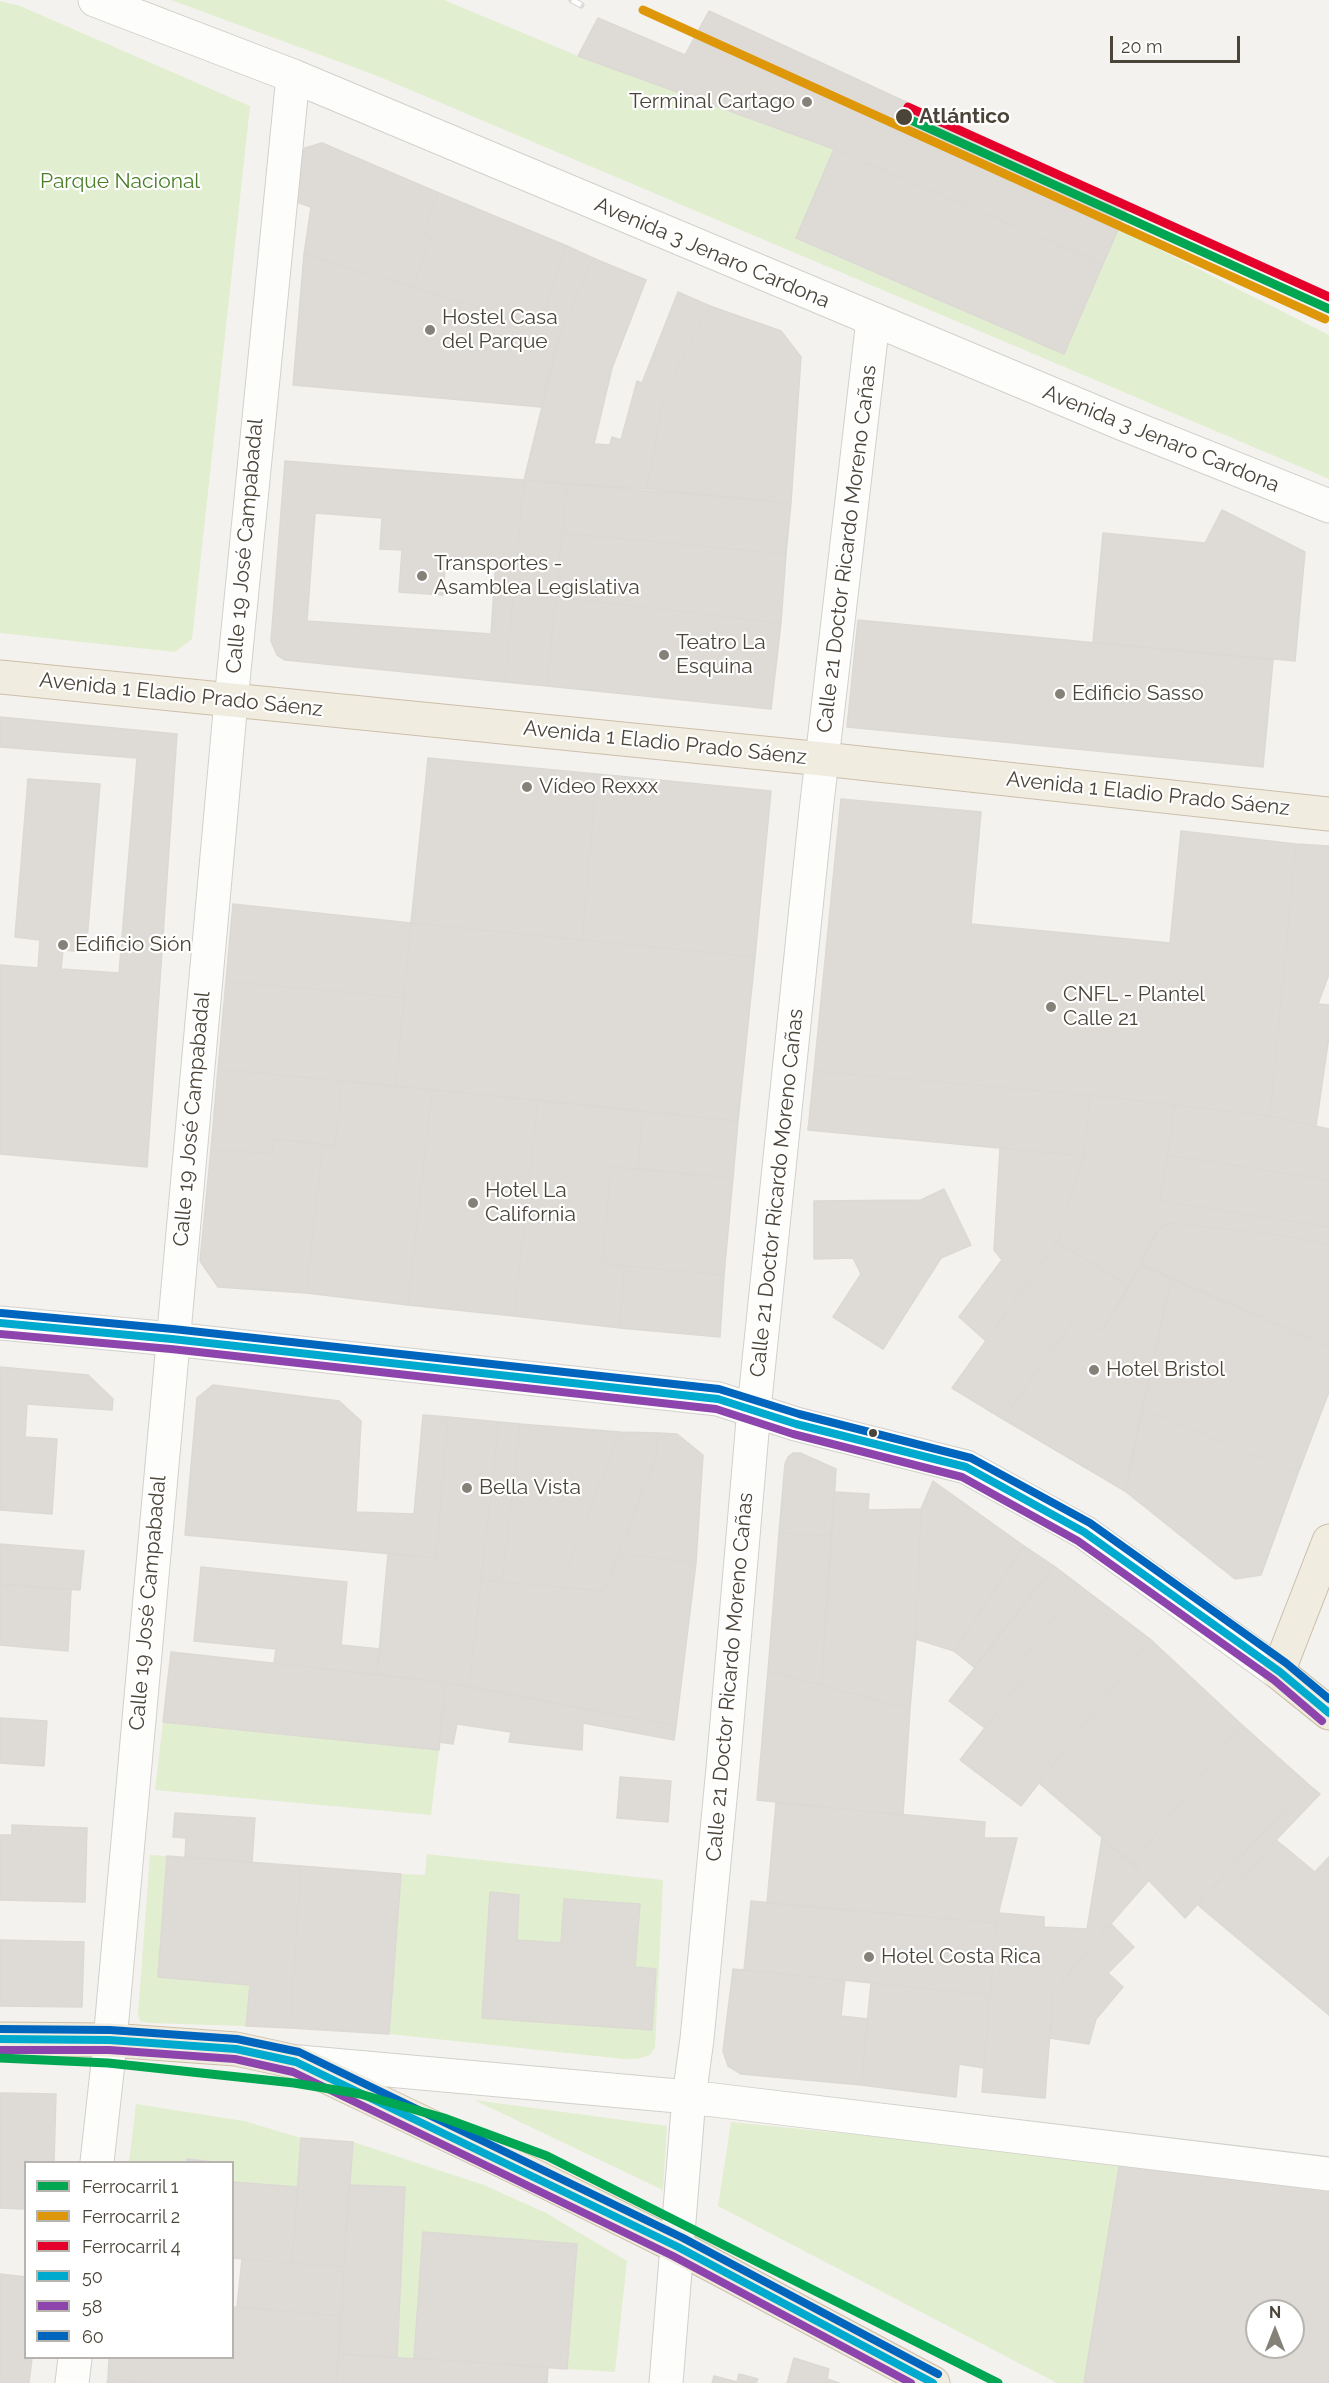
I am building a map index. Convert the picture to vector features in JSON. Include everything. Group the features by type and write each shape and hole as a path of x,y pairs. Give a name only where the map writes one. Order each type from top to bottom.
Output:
{"highway":[{"name":"Avenida 1 Eladio Prado Sáenz","path":"0,677 823,759 1329,814"},
{"path":"1329,1541 1278,1672 1329,1713"},
{"path":"0,2038 109,2040 236,2049 296,2062 678,2247 933,2383"}],"street":[{"name":"Avenida 3 Jenaro Cardona","path":"95,0 294,76 873,320 1329,506"},
{"name":"Calle 19 José Campabadal","path":"96,2161 231,701 294,76"},
{"name":"Calle 21 Doctor Ricardo Moreno Cañas","path":"666,2383 689,2097 697,2039 723,1768 754,1409 823,759 873,320"},
{"path":"0,1323 172,1339 718,1399 796,1424 966,1467 1084,1532 1278,1672"},
{"path":"296,2062 689,2097 1329,2174"},
{"path":"72,2383 75,2359"}],"green space":[{"path":"171,0 444,0 578,56 834,149 796,239 1063,354 1119,229 1329,335 1329,479 375,75"},
{"name":"Parque Nacional","path":"0,1 20,6 250,106 192,639 175,652 0,633"},
{"path":"163,1722 439,1750 431,1815 155,1790"},
{"path":"427,1854 663,1880 655,2047 650,2055 637,2059 624,2059 389,2034 401,1874 425,1875","holes":["490,1893 519,1895 517,1940 561,1943 564,1899 639,1904 635,1967 656,1969 652,2029 482,2018"]},
{"path":"150,1855 167,1856 158,1977 250,1985 246,2026 140,2021 138,2014"},
{"path":"474,2100 667,2126 663,2190"},
{"path":"136,2104 244,2121 301,2138 298,2187 234,2182 234,2161 187,2159 186,2161 129,2161"},
{"path":"731,2122 1120,2161 1084,2383 1057,2383 718,2206"},
{"path":"353,2142 484,2185 546,2213 627,2261 615,2372 567,2369 577,2244 423,2232 414,2358 397,2357 405,2188 349,2185"}],"building":[{"name":"Terminal Cartago","path":"709,11 1129,205 1103,264 834,149 578,56 598,18 685,55"},
{"path":"322,143 439,193 422,233 432,238 412,287 304,254 311,207 293,201 297,160 305,148"},
{"name":"Atlántico","path":"834,149 1103,264 1064,354 796,238"},
{"path":"439,193 567,246 540,326 412,287 432,238 422,233"},
{"name":"Hostel Casa del Parque","path":"567,246 593,258 560,334 541,407 293,385 304,254 540,326"},
{"path":"593,258 646,280 612,368 594,444 610,445 612,437 621,440 637,381 642,383 678,292 710,306 664,394 647,489 524,480 560,334"},
{"path":"710,306 781,331 801,357 791,503 647,489 664,394"},
{"name":"Transportes - Asamblea Legislativa","path":"285,461 524,480 505,682 285,660 277,655 271,641","holes":["315,513 382,518 380,549 402,550 399,592 443,595 446,557 496,560 491,634 307,621"]},
{"path":"524,480 567,484 547,686 505,682"},
{"path":"567,484 791,503 786,554 562,533"},
{"path":"1222,510 1305,552 1295,661 1093,642 1103,533 1205,543"},
{"path":"562,533 786,554 781,623 556,597"},
{"name":"Teatro La Esquina","path":"556,597 781,623 771,709 547,686"},
{"name":"Edificio Sasso","path":"858,620 1273,660 1263,767 847,727"},
{"name":"Edificio Sión","path":"0,717 177,734 147,1167 0,1154 0,965 38,968 40,940 15,937 28,779 100,784 86,952 63,950 61,969 119,973 137,758 0,747"},
{"path":"428,758 597,774 582,940 411,923"},
{"path":"597,774 771,791 755,957 582,940"},
{"name":"CNFL - Plantel Calle 21","path":"841,799 981,812 971,924 1170,943 1181,831 1296,844 1270,1116 1090,1095 814,1071"},
{"path":"1296,844 1329,846 1329,974 1318,1004 1329,1005 1329,1036 1316,1126 1270,1116"},
{"path":"233,904 411,923 404,998 226,981"},
{"path":"411,923 755,957 738,1121 396,1086"},
{"path":"226,981 404,998 396,1086 218,1069"},
{"path":"218,1069 342,1081 335,1146 273,1139 272,1154 211,1149"},
{"path":"814,1071 1090,1095 1084,1156 808,1130"},
{"path":"342,1081 432,1090 408,1305 306,1293 323,1144 335,1146"},
{"name":"Hotel La California","path":"432,1090 538,1100 514,1316 408,1305"},
{"path":"1090,1095 1175,1105 1160,1201 1329,1227 1329,1244 1273,1234 1170,1223 1159,1229 1152,1240 1130,1286 1057,1242 1084,1156"},
{"path":"538,1100 643,1111 638,1169 611,1167 602,1264 624,1266 620,1328 514,1316"},
{"path":"1175,1105 1270,1116 1329,1129 1329,1180 1167,1155"},
{"path":"643,1111 738,1121 733,1178 638,1169"},
{"path":"273,1139 323,1144 306,1293 218,1287 200,1261 211,1149 272,1154"},
{"path":"1000,1148 1084,1156 1057,1242 986,1341 959,1317 1002,1260 994,1250"},
{"path":"1167,1155 1329,1180 1329,1227 1160,1201"},
{"path":"611,1167 733,1178 724,1275 602,1264"},
{"path":"944,1189 971,1245 941,1258 883,1349 833,1317 861,1274 853,1258 814,1259 814,1201 921,1200"},
{"path":"1170,1223 1273,1234 1329,1244 1329,1347 1141,1264 1159,1229"},
{"path":"1057,1242 1130,1286 1102,1331 1078,1314 1003,1419 952,1388"},
{"name":"Hotel Bristol","path":"1141,1264 1171,1279 1125,1491 1003,1419 1078,1314 1102,1331"},
{"path":"624,1266 724,1275 720,1337 620,1328"},
{"path":"1171,1279 1329,1347 1329,1392 1298,1473 1142,1409"},
{"path":"0,1367 88,1375 113,1399 112,1410 27,1404 25,1437 57,1439 52,1514 0,1510"},
{"path":"213,1385 339,1401 361,1421 356,1512 414,1514 423,1415 448,1417 436,1558 185,1535 197,1398"},
{"path":"1142,1409 1298,1473 1261,1575 1235,1579 1125,1491"},
{"name":"Bella Vista","path":"448,1417 499,1422 469,1687 446,1682 377,1675 388,1553 436,1558"},
{"path":"499,1422 520,1424 502,1582 481,1580"},
{"path":"520,1424 620,1432 560,1587 502,1582"},
{"path":"620,1432 658,1433 656,1457 604,1591 560,1587"},
{"path":"658,1433 677,1434 703,1455 696,1563 619,1553 656,1457"},
{"path":"793,1453 800,1453 836,1469 832,1536 779,1533 785,1464"},
{"path":"933,1481 1024,1546 954,1651 916,1639 921,1509"},
{"path":"834,1492 869,1494 868,1510 921,1509 916,1639 910,1709 821,1685"},
{"path":"779,1533 832,1536 821,1685 768,1671"},
{"path":"0,1544 84,1551 80,1590 0,1584"},
{"path":"1024,1546 1054,1566 974,1667 954,1651"},
{"path":"619,1553 696,1563 676,1726 469,1687 481,1580 604,1591"},
{"path":"1054,1566 1079,1585 1012,1673 1022,1680 985,1728 949,1701"},
{"path":"201,1567 347,1582 341,1645 380,1649 377,1675 274,1663 276,1649 194,1641"},
{"path":"0,1584 71,1590 68,1651 0,1645"},
{"path":"1079,1585 1150,1639 1021,1806 960,1760 1022,1680 1012,1673"},
{"path":"1150,1639 1241,1724 1133,1864 1039,1783"},
{"path":"171,1652 446,1682 439,1750 163,1722"},
{"path":"768,1671 910,1709 903,1815 757,1800"},
{"path":"446,1682 676,1726 674,1740 583,1723 582,1750 509,1742 511,1732 457,1724 453,1744 439,1742"},
{"path":"0,1718 47,1721 44,1766 0,1763"},
{"path":"1241,1724 1308,1784 1185,1918 1133,1864"},
{"path":"620,1777 671,1781 668,1822 617,1818"},
{"path":"1308,1784 1320,1794 1276,1840 1211,1916 1197,1904"},
{"path":"776,1803 985,1822 984,1838 1017,1838 996,1923 767,1903"},
{"path":"175,1813 255,1818 252,1862 185,1857 186,1838 173,1837"},
{"path":"12,1825 87,1828 85,1902 0,1900 0,1835 12,1835"},
{"path":"1102,1838 1149,1880 1053,1993 1045,2098 982,2092 996,1923 999,1913 1044,1917 1044,1927 1087,1929"},
{"path":"1276,1840 1315,1872 1329,1857 1329,2015 1211,1916"},
{"path":"167,1856 301,1866 290,2028 246,2026 250,1985 158,1977"},
{"path":"301,1866 401,1874 389,2034 290,2028"},
{"path":"490,1892 519,1895 517,1940 561,1943 564,1899 640,1904 635,1967 656,1969 652,2030 482,2018"},
{"name":"Hotel Costa Rica","path":"751,1901 996,1923 990,1995 744,1970"},
{"path":"1110,1923 1134,1947 1108,1973 1123,1987 1096,2019 1089,2044 1050,2038 1053,1993"},
{"path":"0,1940 84,1942 82,2007 0,2006"},
{"path":"733,1969 845,1980 841,2016 868,2019 861,2085 741,2074 728,2066 723,2051"},
{"path":"871,1983 990,1995 984,2068 959,2064 956,2097 861,2085"},
{"path":"0,2093 56,2094 54,2161 24,2161 24,2209 0,2208"},
{"path":"301,2138 353,2142 344,2267 292,2263"},
{"path":"1120,2161 1329,2184 1329,2383 1084,2383"},
{"path":"234,2182 298,2187 292,2263 234,2258"},
{"path":"349,2185 405,2187 397,2357 339,2354"},
{"path":"423,2232 577,2244 567,2369 414,2358"},
{"path":"242,2259 344,2267 341,2316 237,2307"},
{"path":"0,2274 24,2277 24,2359 32,2359 29,2383 0,2383"},
{"path":"234,2307 341,2316 336,2383 153,2383 108,2379 109,2359 234,2359"},
{"path":"339,2354 548,2367 547,2383 336,2383"},
{"path":"794,2358 829,2369 827,2379 839,2383 787,2383"},
{"path":"739,2374 758,2379 756,2383 712,2383 714,2376 737,2382"},
{"path":"108,2379 153,2383 107,2383"}],"railway":[{"path":"572,0 581,5"}],"rail line":[{"name":"2","path":"643,10 1325,319"},
{"name":"4","path":"908,107 1329,297"},
{"name":"1","path":"904,117 1329,309"},
{"name":"1","path":"0,2058 108,2063 294,2083 360,2094 444,2118 547,2156 998,2383"}],"transit line":[{"name":"60","path":"1,1313 173,1329 719,1389 799,1414 971,1458 1090,1523 1286,1663 1329,1699"},
{"name":"50","path":"0,1323 172,1339 718,1399 796,1424 966,1467 1084,1532 1280,1672 1329,1713"},
{"name":"58","path":"0,1334 171,1349 716,1409 793,1434 962,1477 1078,1541 1274,1680 1322,1721"},
{"name":"60","path":"0,2029 110,2030 237,2039 299,2052 683,2238 938,2374"},
{"name":"50","path":"0,2039 109,2040 236,2049 296,2062 678,2247 933,2383"},
{"name":"58","path":"0,2050 109,2050 235,2059 293,2072 673,2256 911,2383"}],"place":[{"name":"Terminal Cartago","path":"807,102"},
{"name":"Atlántico","path":"904,117"},
{"name":"Hostel Casa del Parque","path":"430,330"},
{"name":"Transportes - Asamblea Legislativa","path":"422,576"},
{"name":"Teatro La Esquina","path":"664,655"},
{"name":"Edificio Sasso","path":"1060,694"},
{"name":"Vídeo Rexxx","path":"527,787"},
{"name":"Edificio Sión","path":"63,945"},
{"name":"CNFL - Plantel Calle 21","path":"1051,1007"},
{"name":"Hotel La California","path":"473,1203"},
{"name":"Hotel Bristol","path":"1094,1370"},
{"name":"Bella Vista","path":"467,1488"},
{"name":"Hotel Costa Rica","path":"869,1957"}]}
